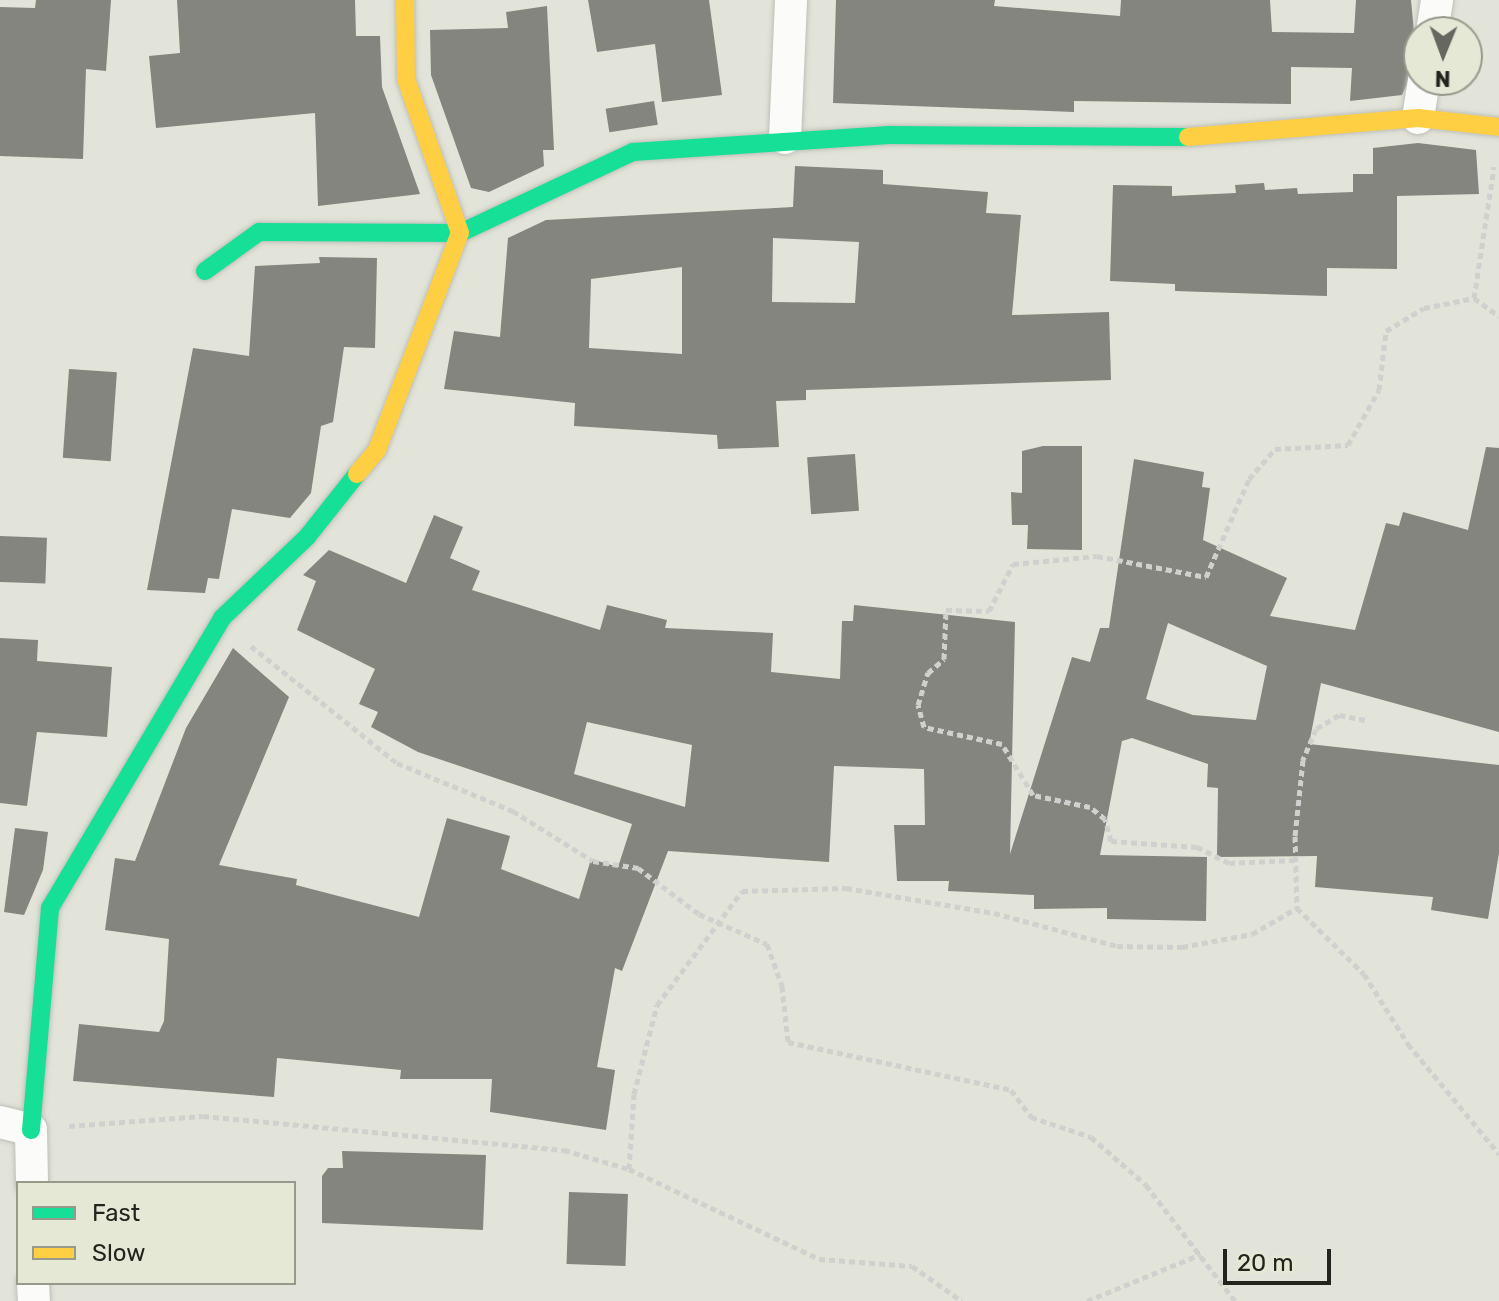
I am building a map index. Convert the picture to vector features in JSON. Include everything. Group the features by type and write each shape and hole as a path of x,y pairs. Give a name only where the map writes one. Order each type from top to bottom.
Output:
{"street":[{"path":"32,1181 31,1130 50,908 222,618 307,537 377,450 460,233 406,79 405,0"},
{"path":"785,138 791,0"},
{"path":"1418,118 1421,96"},
{"path":"205,271 259,232 460,233 633,152 785,138 1248,138 1418,118 1499,127"},
{"path":"0,1122 31,1130"}],"path":[{"path":"1474,298 1495,162"},
{"path":"1295,860 1229,863 1197,847 1111,841 1105,819 1090,807 1033,795 1002,744 924,727 918,705 928,673 944,659 946,610 989,611 1013,564 1048,558 1097,556 1206,577 1249,479 1275,449 1348,445 1379,390 1386,331 1424,308 1474,298 1499,316"},
{"path":"222,618 397,763 513,811 593,861 638,868 718,922 767,944 782,986 788,1042 1011,1090 1031,1117 1091,1137 1146,1185 1235,1301"},
{"path":"1365,720 1339,715 1316,729 1303,760 1295,860 1297,908 1364,974 1408,1044 1499,1154"},
{"path":"629,1169 634,1094 657,1005 742,891 846,888 994,913 1117,946 1182,947 1252,934 1297,908"},
{"path":"31,1130 203,1116 564,1150 629,1169 819,1259 912,1266 962,1301"},
{"path":"1087,1301 1201,1254"}],"building":[{"path":"36,0 111,0 106,71 86,69 83,159 0,156 0,7 35,8"},
{"path":"177,0 355,0 356,36 380,36 382,87 420,194 318,206 315,113 156,128 149,56 180,53"},
{"path":"588,0 709,0 722,95 662,102 655,44 597,52"},
{"path":"836,0 995,0 994,6 1120,16 1121,0 1270,0 1272,32 1354,33 1356,0 1411,0 1413,16 1403,16 1402,95 1350,101 1352,68 1291,67 1291,104 1074,101 1074,112 833,103"},
{"path":"547,6 554,150 543,150 544,166 489,192 471,188 431,75 430,30 508,28 506,12"},
{"path":"654,101 658,125 609,132 606,109"},
{"path":"1418,143 1476,150 1479,194 1397,196 1397,269 1327,268 1327,296 1175,291 1175,284 1110,281 1113,185 1172,186 1172,196 1236,193 1235,185 1264,183 1265,190 1297,188 1298,194 1353,192 1353,174 1373,174 1373,148"},
{"path":"795,166 883,170 883,184 988,192 986,213 1021,215 1012,315 1109,312 1111,380 806,390 806,400 776,401 779,447 718,449 717,435 574,426 575,403 444,389 454,331 500,337 508,238 546,220 793,207","holes":["773,238 859,242 855,303 772,302","682,267 682,354 589,348 591,279"]},
{"path":"319,257 377,258 375,348 344,347 333,422 321,426 311,493 290,518 232,509 219,579 208,578 205,593 147,590 193,348 249,356 255,266 320,263"},
{"path":"69,369 117,372 111,461 63,458"},
{"path":"1043,446 1082,446 1082,550 1027,549 1028,525 1012,525 1011,492 1022,493 1022,451"},
{"path":"1486,447 1499,448 1499,732 1321,683 1309,744 1499,765 1499,853 1488,919 1431,910 1433,897 1315,887 1317,856 1217,857 1218,788 1207,787 1208,764 1132,738 1122,741 1100,855 1207,857 1206,921 1107,919 1107,908 1034,909 1034,895 948,891 949,881 897,881 894,825 925,825 924,769 834,766 829,862 668,851 622,971 615,968 597,1067 615,1070 606,1130 490,1112 492,1079 400,1079 401,1070 277,1058 274,1097 73,1081 79,1024 159,1032 164,1021 169,939 105,930 115,858 135,861 186,728 233,648 289,697 219,865 297,879 296,885 419,917 447,818 510,836 501,869 579,899 591,859 618,867 632,824 418,752 371,727 378,712 359,704 375,669 297,630 316,581 303,575 329,550 406,583 434,515 463,527 450,558 480,571 472,590 600,630 607,605 667,620 665,628 773,633 771,672 840,679 842,621 853,621 854,605 1015,622 1010,854 1072,657 1090,662 1100,628 1109,628 1134,459 1204,472 1202,487 1210,488 1203,540 1287,578 1270,616 1355,630 1386,523 1399,526 1403,512 1468,530","holes":["1168,623 1267,666 1256,720 1193,715 1146,699","587,722 692,745 685,807 574,774"]},
{"path":"855,454 859,511 811,514 807,457"},
{"path":"0,536 47,538 45,584 0,582"},
{"path":"0,638 38,640 37,661 112,667 107,737 37,732 27,806 0,803"},
{"path":"15,828 48,832 43,870 24,915 4,912"},
{"path":"342,1151 486,1155 483,1230 322,1223 322,1176 328,1168 343,1168"},
{"path":"569,1192 628,1194 625,1266 566,1264"}],"traffic: fast":[{"path":"205,271 259,232 460,233 633,152 889,135 1188,137"},
{"path":"31,1130 50,908 222,618 307,537 357,474"}],"traffic: slow":[{"path":"357,474 377,450 460,233 406,79 405,0"},
{"path":"1188,137 1418,118 1499,127"}]}
